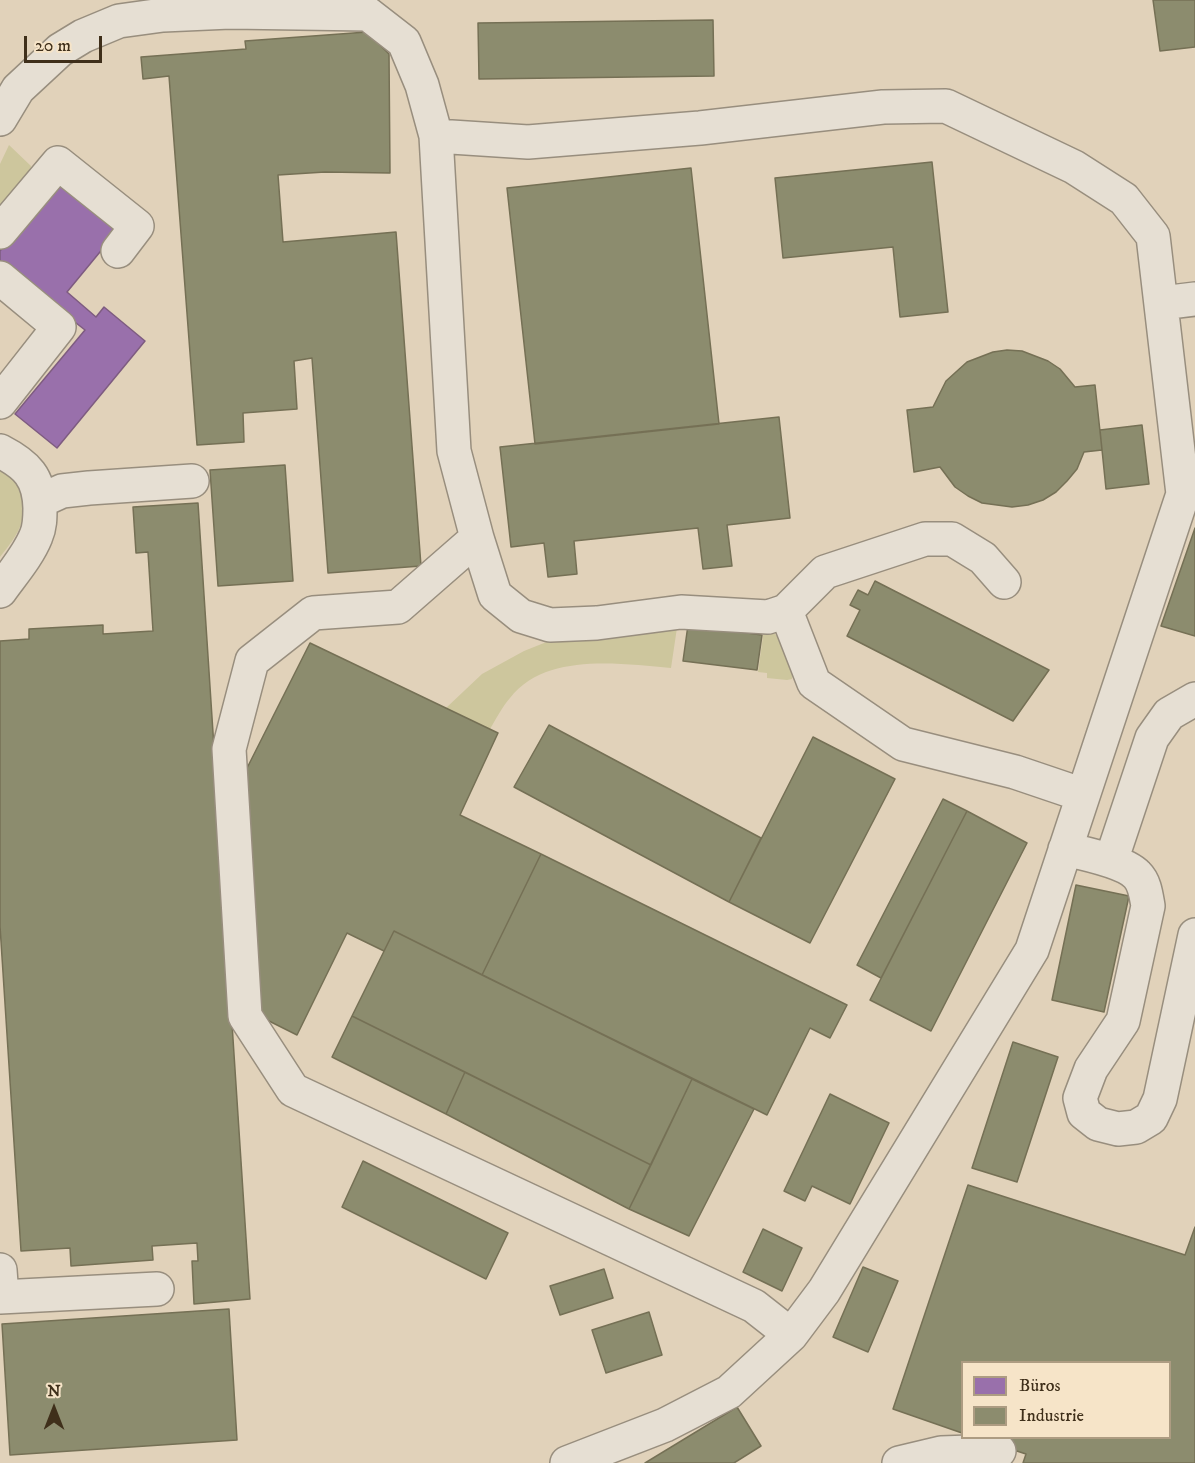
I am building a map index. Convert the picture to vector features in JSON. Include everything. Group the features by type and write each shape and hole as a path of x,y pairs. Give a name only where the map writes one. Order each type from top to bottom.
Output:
{"street":[{"path":"0,119 18,89 60,50 83,36 119,21 163,15 230,12 368,14 404,42 422,86 436,136 454,451 477,538 495,594 521,616 550,625 597,623 681,612 768,617 786,611 825,572 925,539 951,539 983,558 1004,582"},
{"path":"436,136 528,142 700,128 883,107 945,106 1074,167 1124,199 1153,236 1183,494 1032,950 824,1291 791,1335 729,1392 665,1425 567,1463"},
{"path":"0,232 58,163 137,226 118,251"},
{"path":"0,278 59,327 0,402"},
{"path":"1162,303 1195,299"},
{"path":"0,451 25,467 33,476 40,501 37,534 0,591"},
{"path":"40,501 62,491 192,481"},
{"path":"477,538 398,607 314,614 252,661 229,749 245,1016 293,1090 754,1306 791,1335"},
{"path":"786,611 814,683 903,744 1015,772 1083,795"},
{"path":"1111,861 1152,738 1169,714 1195,699"},
{"path":"1065,849 1111,861 1136,874 1145,887 1148,906 1123,1021 1091,1069 1080,1098 1084,1113 1098,1124 1118,1129 1136,1127 1151,1118 1160,1099 1195,935"},
{"path":"0,1288 157,1289"},
{"path":"899,1463 941,1453 999,1451"}],"shaded area":[{"path":"9,145 31,166 30,173 0,211 0,164"},
{"path":"0,470 12,478 20,489 24,508 17,534 0,557"},
{"path":"678,621 671,668 585,664 543,673 525,683 510,698 490,729 446,708 482,674 524,651 554,639"},
{"path":"764,629 777,636 790,664 792,679 767,678 767,673 758,672"}],"building: Büros":[{"path":"63,175 123,224 67,292 96,317 104,307 145,341 57,448 15,414 85,330 0,263 0,251"}],"building: Industrie":[{"path":"1153,0 1195,0 1195,47 1160,51"},
{"path":"713,20 714,76 479,79 478,23"},
{"path":"367,32 389,54 390,173 325,172 278,175 283,242 396,232 421,566 328,573 312,358 294,361 297,409 243,413 244,442 197,445 169,76 143,79 141,57 246,49 245,41"},
{"path":"932,162 948,312 900,317 893,247 783,258 775,178"},
{"path":"691,168 719,424 535,444 507,188"},
{"path":"1022,351 1048,361 1060,369 1075,387 1095,385 1102,450 1084,452 1077,469 1056,492 1043,500 1012,507 982,503 968,496 955,487 940,467 914,472 907,410 933,407 946,381 967,362 993,352"},
{"path":"779,417 790,518 727,525 732,566 703,569 698,528 574,541 577,574 548,577 544,543 511,547 500,447"},
{"path":"1142,425 1149,484 1106,489 1100,430"},
{"path":"285,465 293,581 218,586 210,470"},
{"path":"198,503 250,1299 194,1304 192,1261 198,1261 197,1243 152,1246 153,1260 71,1266 70,1248 21,1251 0,926 0,641 29,639 29,629 103,625 103,634 153,631 148,552 136,553 133,507"},
{"path":"1195,528 1195,636 1161,626"},
{"path":"875,581 1049,670 1013,721 847,636 860,610 850,605 858,590 868,595"},
{"path":"688,625 762,635 757,670 683,661"},
{"path":"310,643 498,733 460,815 541,854 482,975 394,931 384,951 347,933 297,1035 259,1016 243,776"},
{"path":"549,725 761,838 729,902 514,787"},
{"path":"813,737 895,779 810,943 729,902"},
{"path":"943,799 967,811 881,978 857,965"},
{"path":"967,811 1027,843 931,1031 870,1000"},
{"path":"541,854 847,1005 830,1038 810,1028 767,1115 482,975"},
{"path":"1076,885 1129,896 1104,1012 1052,1000"},
{"path":"394,931 692,1079 651,1165 352,1016"},
{"path":"352,1016 465,1072 446,1114 332,1057"},
{"path":"1013,1042 1058,1057 1017,1182 972,1168"},
{"path":"465,1072 651,1165 629,1209 446,1114"},
{"path":"692,1079 754,1109 689,1236 629,1209"},
{"path":"830,1094 889,1123 850,1204 812,1186 805,1201 784,1191"},
{"path":"363,1161 508,1233 486,1279 342,1207"},
{"path":"968,1185 1185,1255 1195,1227 1195,1463 1023,1463 1026,1454 980,1439 1171,1439 1171,1361 961,1361 961,1433 893,1409"},
{"path":"763,1229 802,1248 782,1291 743,1272"},
{"path":"863,1267 898,1281 868,1352 833,1337"},
{"path":"604,1269 613,1298 560,1315 550,1286"},
{"path":"229,1309 237,1440 10,1455 2,1324"},
{"path":"649,1312 662,1355 606,1373 592,1330"},
{"path":"737,1407 761,1446 734,1463 645,1463"}]}
